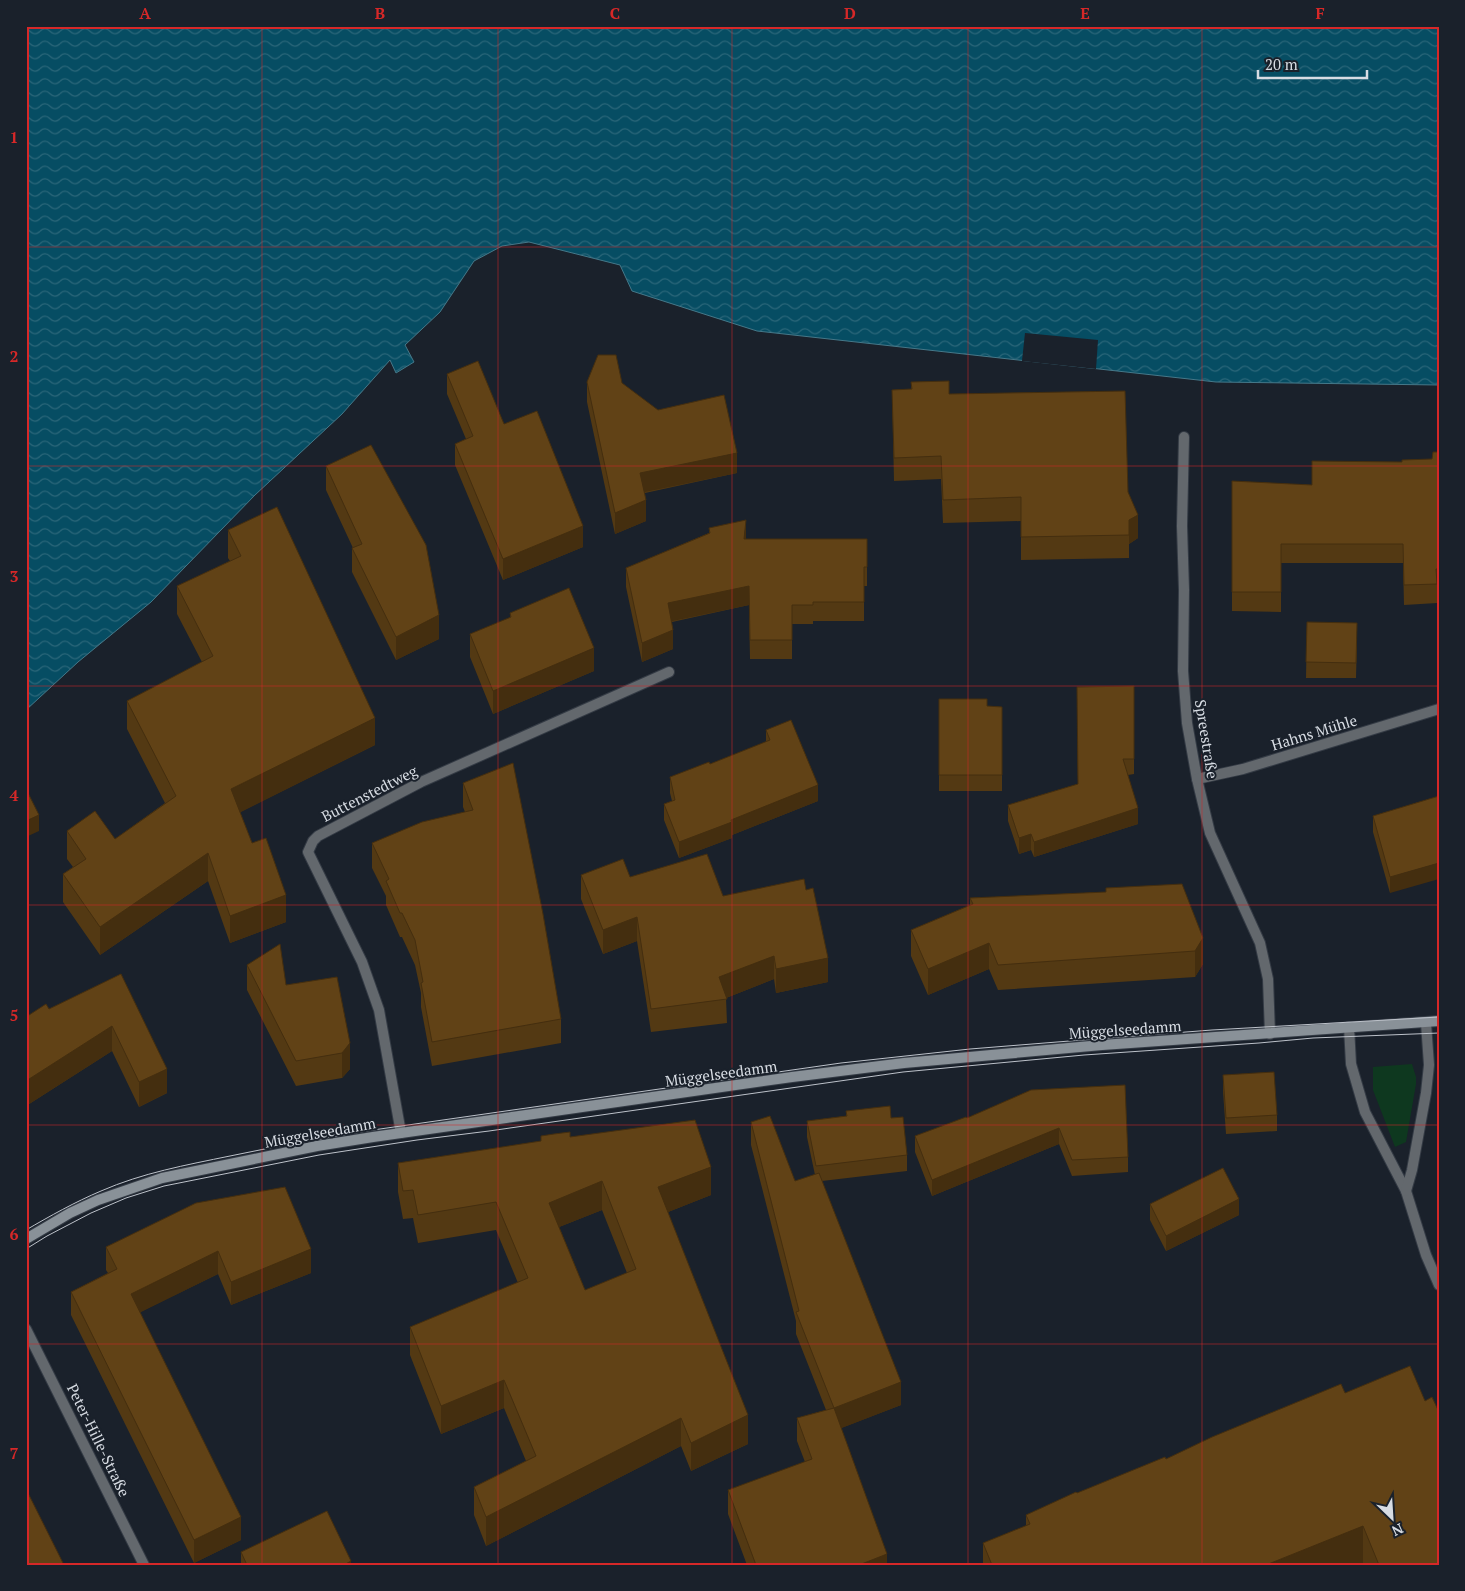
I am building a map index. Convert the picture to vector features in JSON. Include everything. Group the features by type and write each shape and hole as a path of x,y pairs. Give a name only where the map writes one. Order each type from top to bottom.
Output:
{"main road":[{"name":"Müggelseedamm","path":"26,1239 70,1213 98,1200 162,1178 317,1146 401,1133 881,1066 1058,1048 1439,1021"}],"street":[{"name":"Spreestraße","path":"1184,437 1182,526 1186,723 1210,833 1260,943 1268,979 1270,1034"},
{"name":"Buttenstedtweg","path":"401,1133 379,1010 362,962 308,852 313,841 325,832 421,782 669,672"},
{"name":"Hahns Mühle","path":"1197,779 1243,769 1439,709"},
{"path":"1406,1191 1412,1170 1427,1087 1429,1065 1426,1023"},
{"path":"1349,1027 1351,1064 1366,1112 1406,1191 1426,1255 1439,1285"},
{"name":"Peter-Hille-Straße","path":"26,1330 144,1565"}],"green space":[{"path":"1412,1064 1416,1084 1406,1142 1395,1147 1373,1090 1373,1067"}],"water":[{"path":"26,26 1439,26 1439,385 1216,382 757,331 632,291 620,265 529,242 502,246 474,261 440,312 405,345 414,362 396,373 390,360 342,414 255,495 151,602 78,662 26,710"}],"pier":[{"path":"1025,333 1098,340 1096,369 1022,361"}],"building":[{"path":"598,355 616,355 622,383 658,410 724,395 737,453 640,473 646,500 615,513 587,382"},
{"path":"478,361 504,424 537,411 583,526 503,559 455,444 473,436 447,374"},
{"path":"949,381 949,394 1125,391 1128,492 1138,515 1129,520 1129,535 1021,537 1021,497 943,500 941,456 894,458 892,390 912,389 911,382"},
{"path":"371,445 426,545 439,615 396,637 352,548 362,544 326,466"},
{"path":"1433,452 1439,452 1439,569 1436,569 1437,584 1404,585 1403,544 1281,544 1281,592 1232,592 1232,481 1312,485 1312,461 1402,462 1402,460 1432,459"},
{"path":"277,507 375,718 231,789 252,843 266,838 286,895 230,916 208,853 100,927 63,874 86,859 67,831 95,811 115,839 176,796 127,701 213,656 177,586 241,556 228,530"},
{"path":"746,520 744,539 867,539 867,567 864,567 864,602 813,602 813,605 792,605 792,640 750,640 749,586 668,603 673,630 642,643 626,568 710,533 709,528"},
{"path":"569,588 594,648 493,691 470,634 511,617 510,613"},
{"path":"1307,622 1357,623 1356,663 1306,662"},
{"path":"1134,686 1134,759 1123,759 1138,808 1034,842 1031,834 1019,838 1008,805 1078,784 1077,687"},
{"path":"939,699 987,699 987,706 1002,707 1002,775 939,775"},
{"path":"791,720 818,785 731,820 732,822 679,842 664,804 675,800 670,777 709,762 710,764 770,740 766,730"},
{"path":"513,763 543,914 561,1019 432,1042 415,940 402,913 400,913 386,881 389,879 372,843 422,822 473,810 463,783"},
{"path":"26,789 39,815 26,821"},
{"path":"1439,796 1439,863 1390,877 1373,816"},
{"path":"707,854 723,896 804,879 806,890 813,888 828,958 776,969 774,956 719,977 727,999 651,1009 637,917 603,930 581,875 623,859 630,877"},
{"path":"1182,884 1203,938 1195,951 998,965 989,943 928,969 911,930 973,904 970,898 1106,892 1106,888"},
{"path":"280,944 286,985 337,977 350,1043 342,1053 296,1061 247,965"},
{"path":"121,974 167,1069 139,1082 112,1026 26,1081 26,1017 46,1004 49,1009"},
{"path":"1274,1072 1277,1115 1226,1118 1223,1075"},
{"path":"1125,1085 1128,1157 1072,1160 1059,1128 932,1180 915,1136 967,1118 1031,1090"},
{"path":"890,1106 891,1118 903,1117 907,1155 816,1166 807,1121 847,1116 846,1111"},
{"path":"770,1116 795,1181 819,1173 901,1382 834,1408 796,1312 799,1311 751,1122"},
{"path":"695,1120 711,1167 658,1187 748,1415 691,1443 681,1418 486,1517 474,1487 536,1456 504,1380 441,1406 410,1327 528,1278 496,1202 418,1215 413,1190 403,1191 398,1163 541,1141 541,1136 554,1134 570,1132 570,1137","holes":["602,1181 636,1269 585,1290 549,1203"]},
{"path":"1223,1168 1239,1199 1166,1236 1150,1204"},
{"path":"285,1187 311,1249 231,1282 218,1251 131,1294 241,1517 194,1540 71,1292 117,1269 106,1247 196,1203"},
{"path":"1410,1366 1425,1401 1432,1397 1439,1412 1439,1565 1379,1565 1363,1526 1266,1565 992,1565 983,1543 1030,1524 1026,1515 1076,1492 1165,1457 1166,1459 1212,1437 1341,1384 1345,1393"},
{"path":"834,1408 887,1554 859,1565 756,1565 728,1490 812,1459 797,1418"},
{"path":"26,1489 64,1565 26,1565"},
{"path":"327,1511 351,1561 344,1565 247,1565 241,1552"}],"tram line":[{"path":"26,1230 91,1195 148,1174 248,1152 373,1130 841,1063 970,1049 1212,1030 1439,1017"},
{"path":"26,1249 91,1213 126,1198 164,1186 319,1155 417,1140 903,1072 1084,1055 1313,1038 1439,1033"}]}
